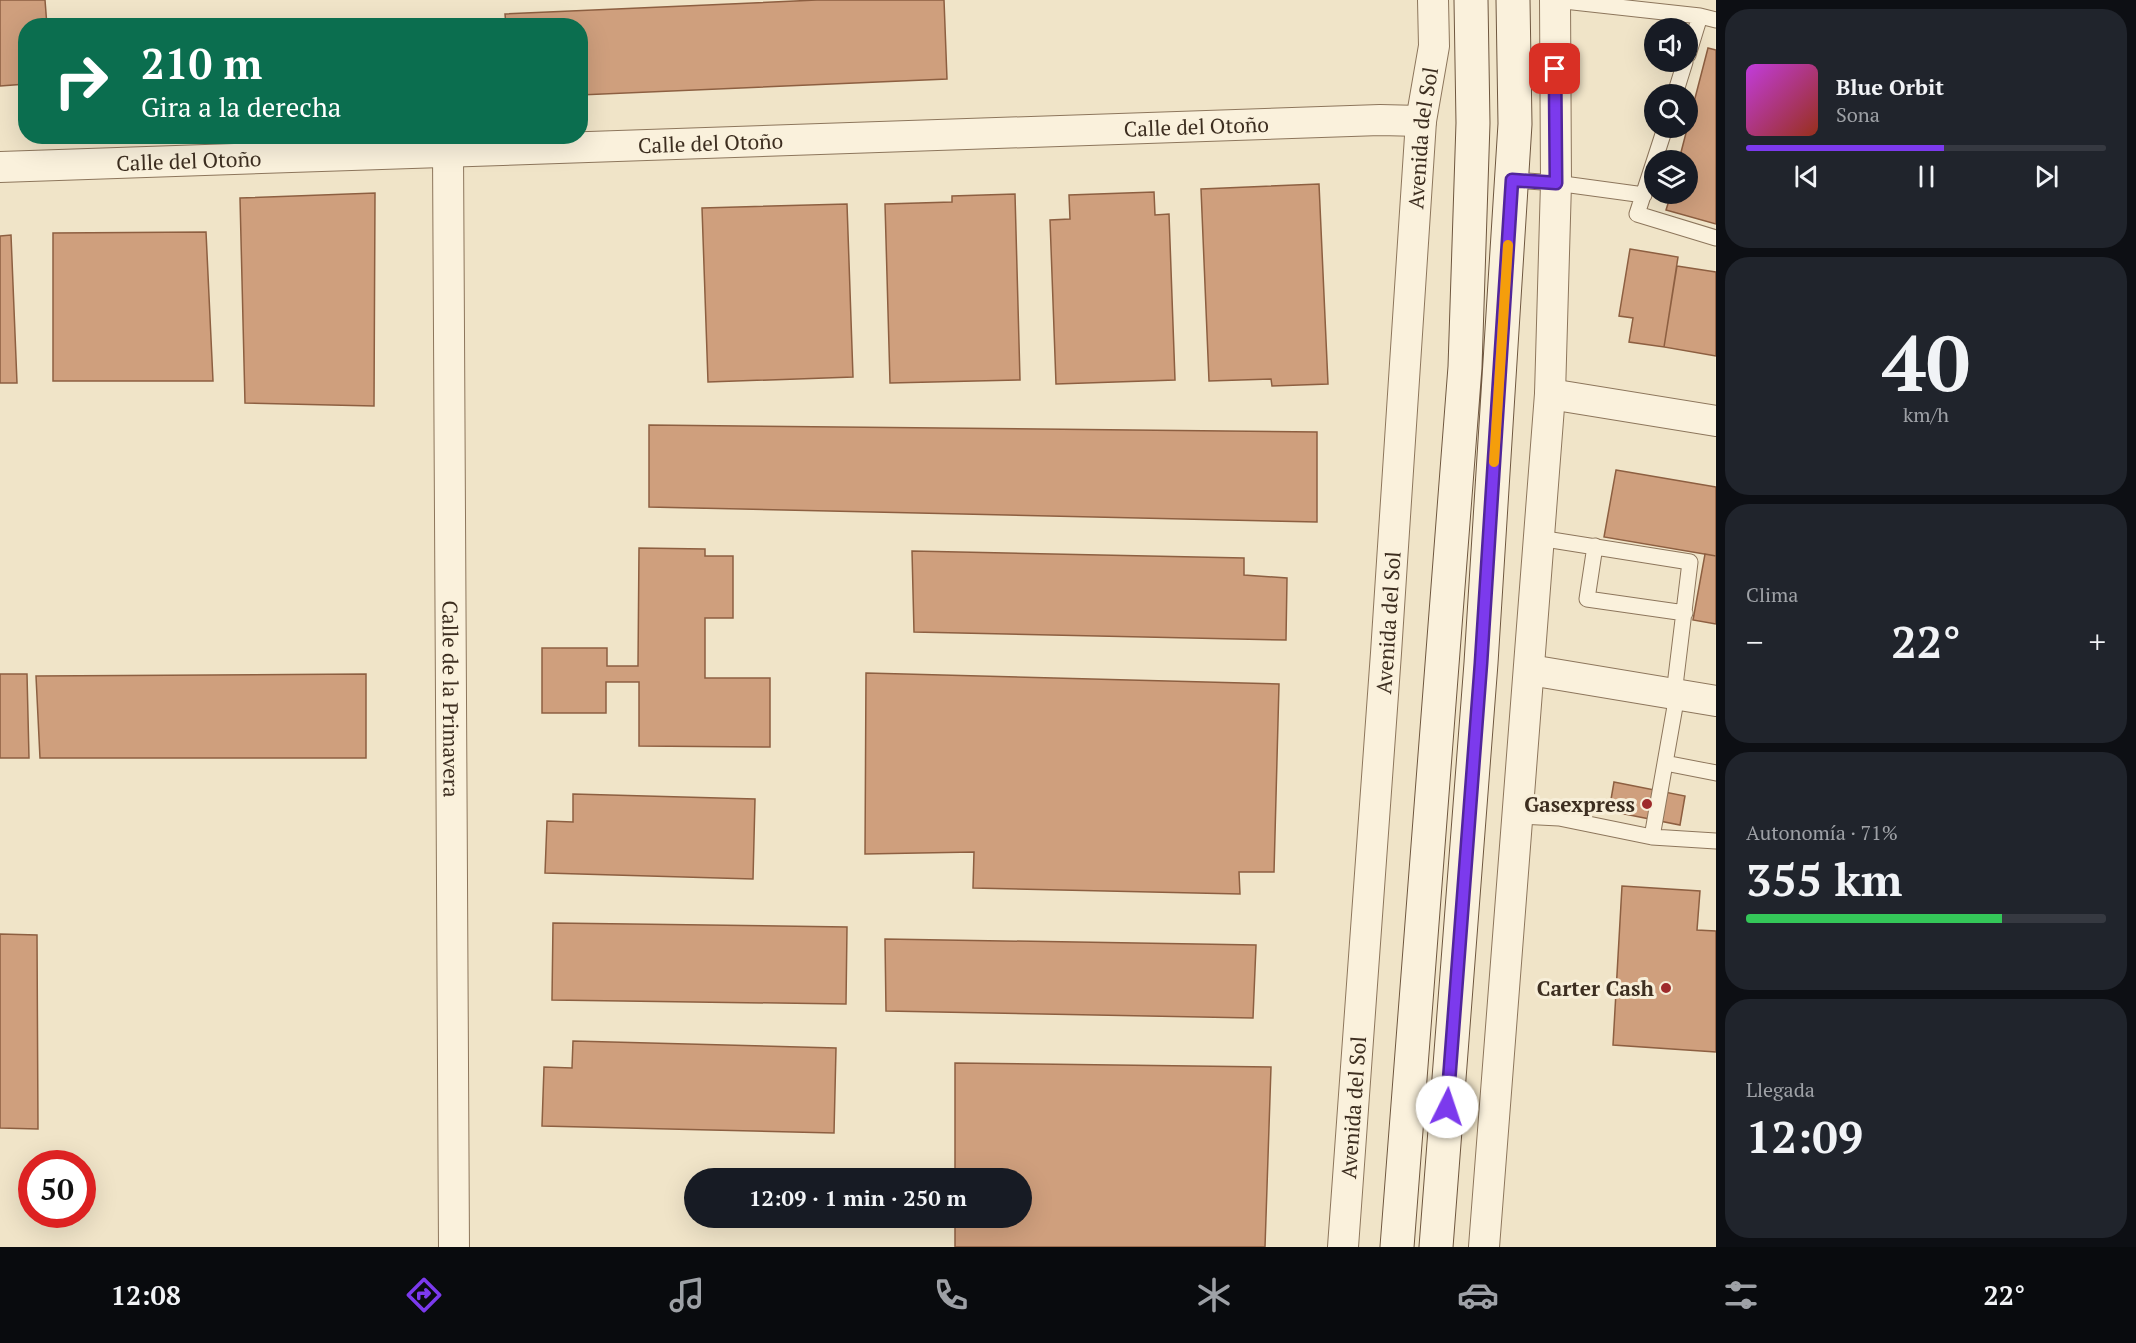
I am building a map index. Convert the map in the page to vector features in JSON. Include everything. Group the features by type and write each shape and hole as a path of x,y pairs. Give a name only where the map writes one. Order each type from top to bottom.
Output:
{"main road":[{"name":"Avenida del Sol","path":"1397,1247 1465,367 1473,123 1471,0"},
{"path":"1436,1247 1481,663 1512,180 1515,124 1513,0"}],"street":[{"name":"Avenida del Sol","path":"1343,1247 1421,121 1434,46 1433,0"},
{"path":"1484,1247 1550,394 1556,183 1555,0"},
{"name":"Calle del Otoño","path":"0,167 1368,120 1421,121"},
{"name":"Calle de la Primavera","path":"448,151 454,1247"},
{"path":"1550,394 1716,422"},
{"path":"1530,670 1716,701"}],"lane":[{"path":"1555,0 1700,16 1716,20"},
{"path":"1698,22 1700,16"},
{"path":"1512,180 1556,183 1644,195 1637,214 1716,238"},
{"path":"1539,538 1690,561 1676,694 1652,837"},
{"path":"1595,546 1587,599 1685,614"},
{"path":"1665,763 1716,773"},
{"path":"1518,816 1559,818 1652,837 1716,841"}],"building":[{"path":"0,0 45,0 46,18 18,18 18,85 0,86"},
{"path":"817,0 944,0 947,79 588,95 588,18 505,18 505,14"},
{"path":"1708,48 1716,50 1716,224 1666,210 1668,204 1698,204 1698,150 1682,150 1685,138 1698,138 1698,87"},
{"path":"1319,184 1328,384 1272,386 1271,379 1209,381 1201,189"},
{"path":"1154,192 1155,215 1169,214 1175,380 1056,384 1050,220 1070,219 1069,195"},
{"path":"375,193 374,406 245,403 240,198"},
{"path":"1015,194 1020,380 890,383 885,204 952,202 952,196"},
{"path":"847,204 853,377 708,382 702,208"},
{"path":"206,232 213,381 53,381 53,233"},
{"path":"11,235 17,383 0,383 0,236"},
{"path":"1630,249 1678,257 1664,347 1629,342 1633,318 1619,316"},
{"path":"1677,266 1716,272 1716,356 1664,347"},
{"path":"649,425 1317,432 1317,522 649,507"},
{"path":"1616,470 1716,487 1716,556 1604,537"},
{"path":"639,548 705,549 705,556 733,556 733,618 705,618 705,678 770,678 770,747 639,746 639,682 606,682 606,713 542,713 542,648 607,648 607,666 638,666"},
{"path":"912,551 1244,558 1244,575 1287,578 1286,640 914,632"},
{"path":"1705,554 1716,556 1716,624 1693,620"},
{"path":"866,673 1279,684 1274,872 1239,872 1240,894 973,888 974,852 865,854"},
{"path":"0,674 27,674 29,758 0,758"},
{"path":"366,674 366,758 40,758 36,676"},
{"name":"Gasexpress","path":"1614,782 1685,796 1680,825 1609,811"},
{"path":"573,794 755,799 753,879 545,873 547,821 573,822"},
{"name":"Carter Cash","path":"1622,886 1700,891 1697,930 1716,931 1716,1052 1613,1045"},
{"path":"553,923 847,927 846,1004 552,1000"},
{"path":"0,934 37,935 38,1129 0,1128"},
{"path":"885,939 1256,945 1253,1018 886,1011"},
{"path":"573,1041 836,1048 834,1133 542,1126 544,1067 572,1068"},
{"path":"955,1063 1271,1067 1265,1247 955,1247 955,1228 1032,1228 1032,1168 955,1168"}],"slow traffic":[{"path":"1494,462 1508,245"}],"place":[{"name":"Gasexpress","path":"1647,804"},
{"name":"Carter Cash","path":"1666,988"}],"route":[{"path":"1447,1107 1481,663 1512,180 1556,183 1555,69"}]}
